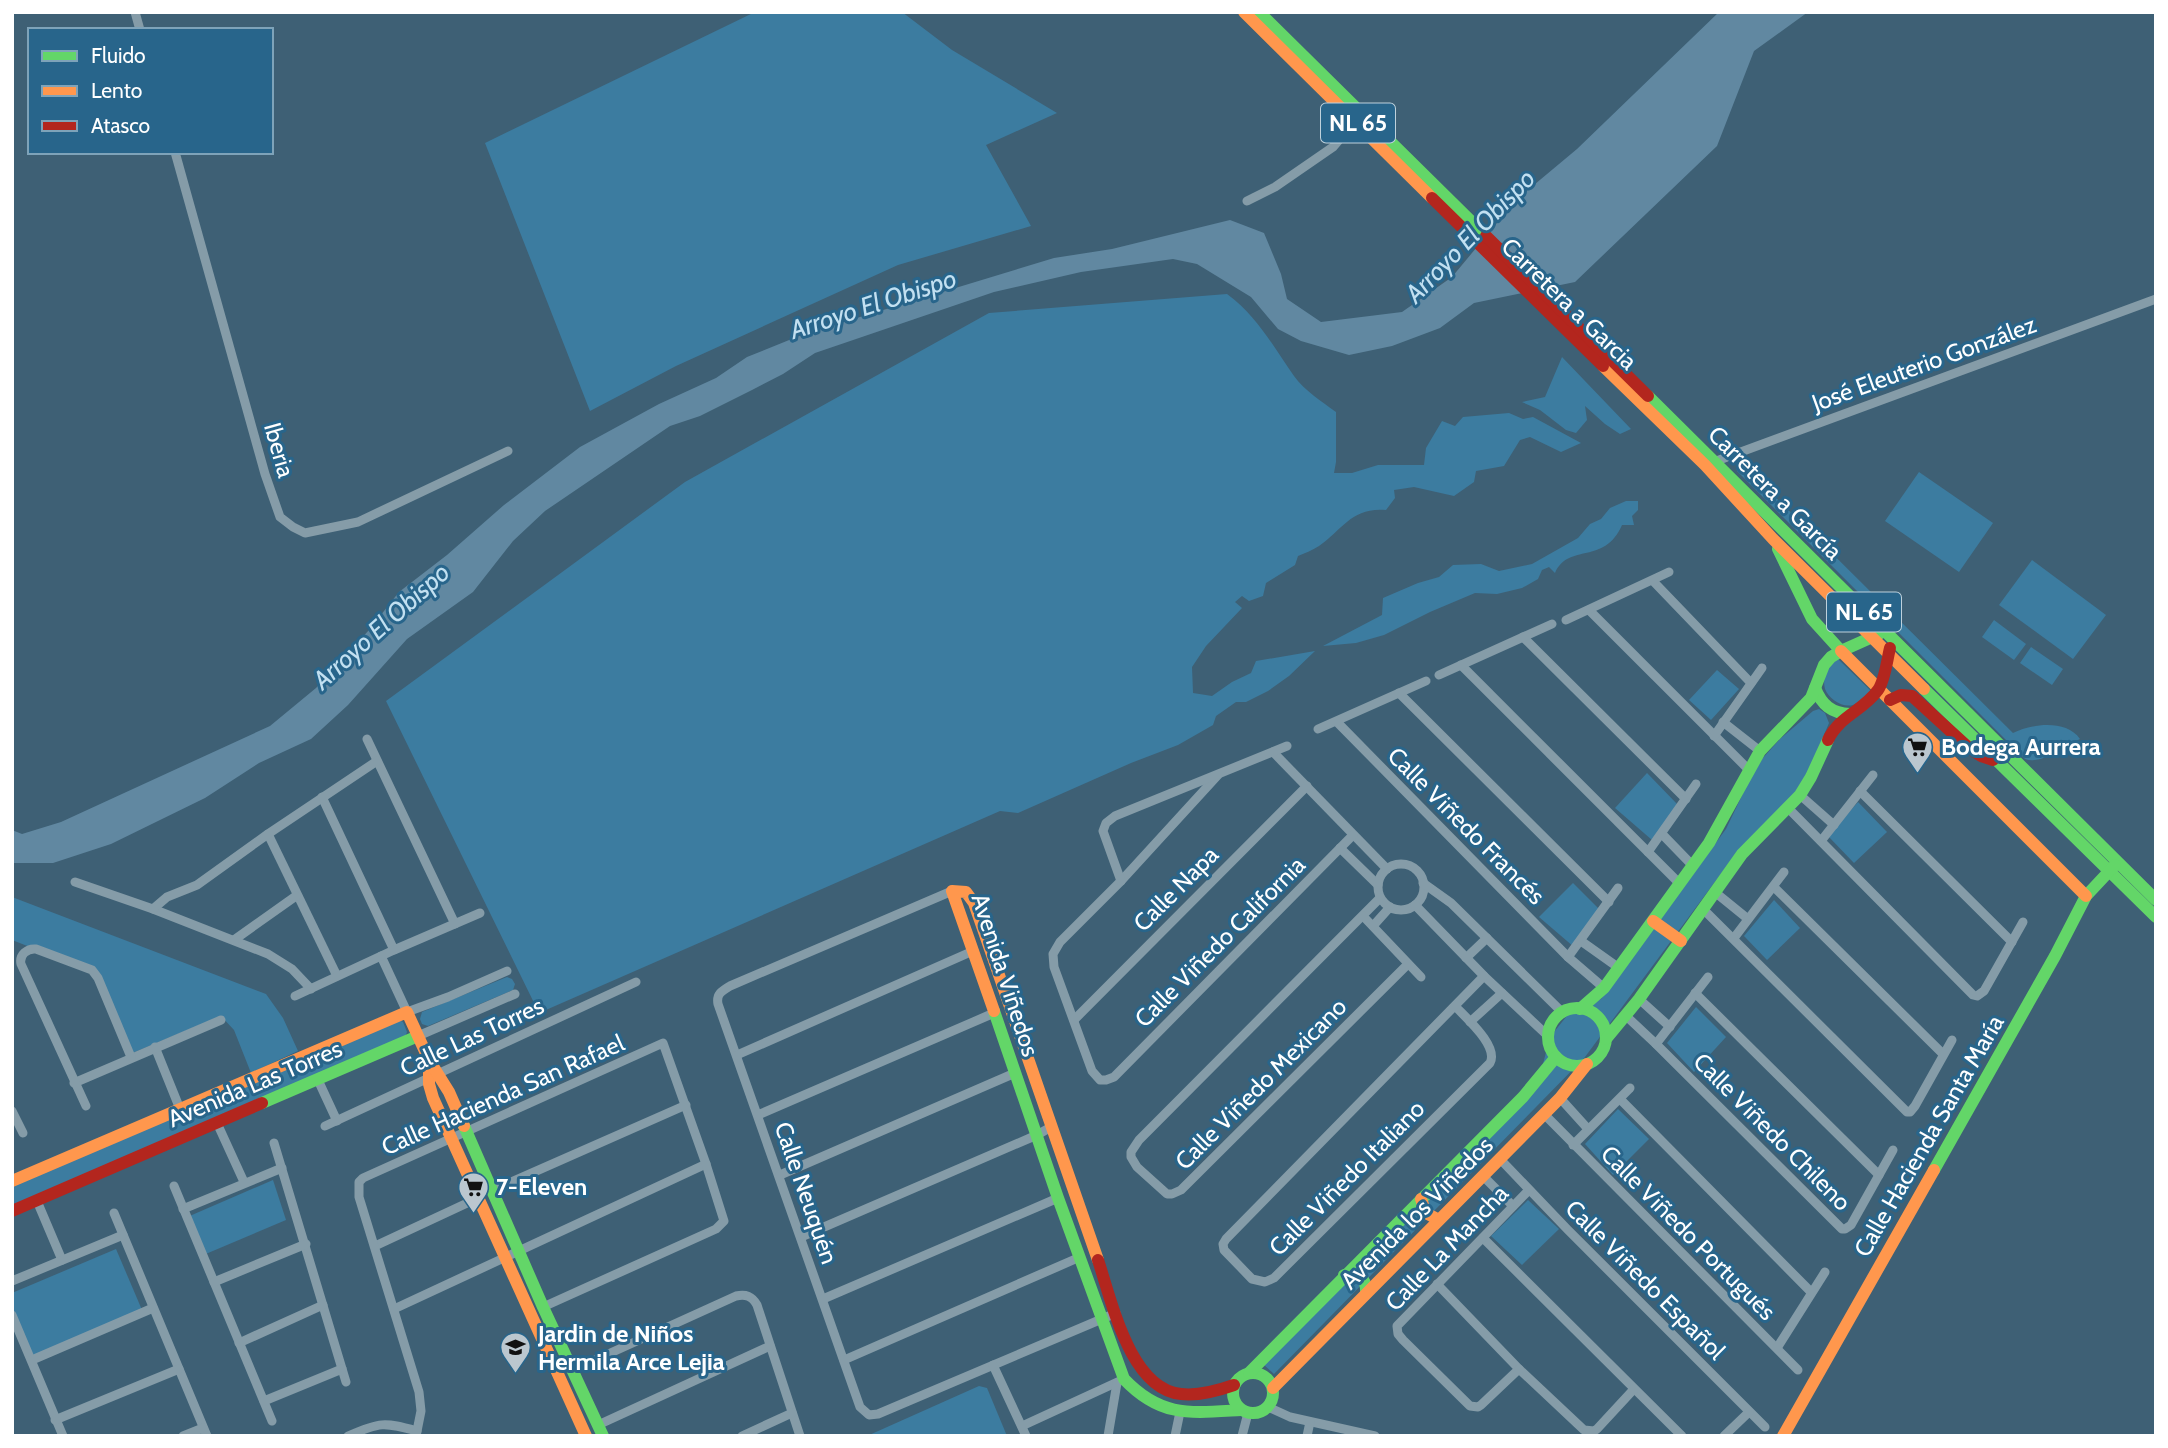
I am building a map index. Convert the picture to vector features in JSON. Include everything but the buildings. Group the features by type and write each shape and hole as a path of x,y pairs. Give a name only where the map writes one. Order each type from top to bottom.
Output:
{"street":[{"name":"Carretera a Garcia","path":"1244,12 1474,232"},
{"name":"Carretera a Garcia","path":"1259,12 1570,327"},
{"path":"1247,201 1275,187 1333,147 1355,121"},
{"name":"Iberia","path":"176,154 265,474 280,517 304,533 358,522 508,451"},
{"name":"José Eleuterio González","path":"1710,463 2156,299"},
{"name":"Carretera a García","path":"1570,327 1710,463 2113,866 2156,917"},
{"name":"NL 65","path":"1710,463 1773,539"},
{"path":"1773,539 1812,619 1889,701 2087,896"},
{"name":"Carretera a García","path":"1773,539 1882,636 1888,654 1999,761 2113,866 2156,900"},
{"path":"1566,620 1669,572"},
{"path":"1653,581 1751,683"},
{"path":"1589,610 1749,770"},
{"path":"1439,675 1552,624"},
{"path":"1882,636 1888,654 1879,689 1833,728 1800,795 1752,843 1639,999 1606,1039 1600,1054 1581,1066 1567,1065 1556,1057 1548,1036 1553,1023 1563,1013 1580,1009 1604,988 1713,836 1760,751 1804,707 1824,665 1841,651 1882,636"},
{"path":"1523,637 1686,799"},
{"path":"1461,665 1680,884"},
{"path":"1714,736 1762,667"},
{"path":"1318,729 1426,681"},
{"path":"1815,688 1819,700 1827,709 1850,714"},
{"name":"Calle Viñedo Francés","path":"1399,692 1609,902"},
{"path":"1889,701 1901,695 1912,696 1980,756 1999,761"},
{"name":"Calle Viñedo Francés","path":"1337,722 1568,957 1604,988"},
{"path":"1723,722 1760,751"},
{"path":"367,739 455,924"},
{"path":"1121,881 1103,833 1106,822 1287,746"},
{"path":"1273,752 1387,869"},
{"path":"153,909 167,898 197,885 377,761"},
{"path":"1073,1020 1054,967 1054,954 1060,942 1121,881 1218,775"},
{"path":"1821,841 1873,775"},
{"path":"1648,852 1696,784"},
{"name":"Calle Napa","path":"1073,1020 1307,786"},
{"path":"1860,791 2012,942"},
{"path":"1800,795 1834,824"},
{"path":"322,797 394,950"},
{"path":"1788,808 1973,995 1977,996 1984,990 2023,922"},
{"path":"268,834 337,976"},
{"path":"1662,834 1693,866"},
{"name":"Calle Viñedo California","path":"1073,1020 1094,1075 1100,1080 1114,1076 1353,835"},
{"path":"1340,848 1378,885"},
{"path":"1399,864 1412,867 1423,883 1422,895 1415,905 1403,910 1390,907 1380,898 1378,885 1382,873 1399,864"},
{"name":"Calle Hacienda Santa María","path":"1783,1436 2087,896 2113,866"},
{"path":"1734,938 1784,872"},
{"path":"75,882 153,909 279,959 311,989"},
{"path":"1423,883 1451,904 1563,1013"},
{"path":"1774,887 1943,1054"},
{"path":"1568,957 1618,888"},
{"name":"Avenida Viñedos","path":"1234,1385 1214,1392 1184,1396 1162,1388 1148,1378 1136,1363 974,903 966,892 953,891 1102,1318 1121,1381 1148,1401 1166,1409 1180,1412 1245,1411"},
{"name":"Calle Neuquén","path":"953,891 730,986 720,992 718,1004 860,1407 869,1415 878,1414 993,1365"},
{"path":"1716,893 1748,919"},
{"path":"234,940 296,896"},
{"name":"Calle Viñedo Mexicano","path":"1380,898 1139,1140 1132,1152 1137,1167 1167,1194 1181,1190 1408,964"},
{"path":"1415,905 1484,976 1548,1036"},
{"path":"1373,926 1390,907"},
{"path":"1704,910 1907,1112 1913,1110 1952,1040"},
{"path":"295,996 480,913"},
{"path":"1363,916 1422,977"},
{"path":"1653,921 1681,941"},
{"path":"1466,958 1487,938"},
{"path":"1581,941 1619,968"},
{"path":"86,1106 21,964 23,953 33,948 88,967 98,978 131,1057"},
{"path":"737,1055 973,951"},
{"path":"381,956 429,1060 433,1076 466,1133 491,1191 513,1255 586,1436"},
{"name":"Avenida Las Torres","path":"12,1181 507,971"},
{"name":"Calle Viñedo Italiano","path":"1455,1006 1491,1048 1493,1058 1490,1063 1274,1278 1265,1282 1252,1279 1224,1250 1226,1239 1484,976"},
{"path":"1656,1044 1707,977"},
{"name":"Calle Las Torres","path":"325,1126 636,982"},
{"path":"1470,1022 1502,993"},
{"name":"Calle Viñedo Chileno","path":"1695,993 1879,1175"},
{"name":"Avenida Las Torres","path":"12,1211 515,994"},
{"path":"1639,999 1670,1027"},
{"path":"1580,1009 1592,1013 1601,1021 1606,1039"},
{"path":"758,1115 994,1013"},
{"name":"Calle Viñedo Chileno","path":"1625,1016 1842,1229 1851,1225 1893,1150"},
{"path":"74,1083 221,1020"},
{"name":"Calle Hacienda San Rafael","path":"375,1246 359,1197 359,1182 363,1178 663,1043 686,1105"},
{"path":"155,1047 180,1109"},
{"name":"Avenida los Viñedos","path":"1249,1373 1523,1097 1556,1057"},
{"name":"Avenida los Viñedos","path":"1273,1388 1560,1098 1587,1064"},
{"path":"780,1175 1015,1073"},
{"path":"433,1076 430,1089 478,1198 543,1307 601,1431 770,1346"},
{"path":"318,1080 337,1121"},
{"name":"Calle Viñedo Portugués","path":"1573,1145 1630,1088"},
{"name":"Calle Viñedo Portugués","path":"1560,1098 1588,1129"},
{"name":"Calle Viñedo Portugués","path":"1620,1099 1811,1292"},
{"path":"491,1191 686,1105 724,1221 716,1229 543,1307"},
{"path":"12,1111 23,1133"},
{"name":"Calle Viñedo Portugués","path":"1544,1114 1798,1370"},
{"path":"218,1123 244,1182"},
{"path":"801,1237 1051,1127"},
{"path":"274,1143 346,1382"},
{"name":"Calle Viñedo Español","path":"1500,1159 1765,1427"},
{"path":"394,1309 706,1164"},
{"path":"183,1209 282,1167"},
{"path":"1483,1176 1513,1206"},
{"path":"174,1186 272,1421"},
{"name":"Calle La Mancha","path":"1520,1369 1481,1405 1474,1408 1465,1403 1403,1340 1397,1330 1399,1323 1529,1190"},
{"path":"348,1436 380,1424 389,1424 417,1434 421,1401 375,1246 478,1198"},
{"path":"823,1299 1058,1198"},
{"path":"1421,1199 1428,1216 1439,1220"},
{"path":"37,1201 62,1259"},
{"path":"114,1213 205,1432 183,1436"},
{"path":"12,1281 123,1235"},
{"path":"1483,1237 1682,1436"},
{"path":"214,1282 306,1244"},
{"path":"844,1360 1080,1257"},
{"name":"Calle Viñedo Portugués","path":"1777,1348 1825,1272"},
{"path":"1344,1275 1353,1273 1361,1277 1366,1284 1366,1293"},
{"path":"1437,1284 1520,1369 1580,1427 1589,1432 1597,1429 1634,1390"},
{"path":"573,1370 744,1294 754,1301 800,1436"},
{"path":"239,1343 323,1305"},
{"path":"32,1360 153,1308"},
{"path":"1116,1312 993,1365 1024,1431 1121,1381"},
{"path":"12,1315 63,1436"},
{"path":"55,1420 179,1369"},
{"path":"264,1401 342,1369"},
{"path":"1249,1373 1261,1374 1271,1382 1273,1394 1268,1407 1262,1411 1245,1411 1233,1399 1234,1385 1243,1375 1249,1373"},
{"path":"1108,1436 1121,1381"},
{"path":"1268,1407 1290,1417 1374,1436"},
{"path":"1242,1436 1245,1411"},
{"path":"742,1436 792,1412"},
{"path":"1175,1436 1180,1412"},
{"path":"1724,1436 1749,1412"},
{"path":"1307,1436 1310,1422"}],"shaded area":[{"path":"755,12 902,12 952,50 1057,113 986,145 1031,226 898,265 676,366 590,411 485,143"},
{"path":"1227,294 1256,322 1298,381 1336,412 1334,473 1352,473 1378,465 1424,465 1426,448 1442,421 1455,426 1463,417 1509,413 1523,419 1533,417 1581,443 1561,452 1530,437 1520,440 1504,466 1476,471 1474,482 1454,496 1414,487 1394,490 1395,498 1386,510 1365,512 1349,520 1319,546 1298,556 1295,565 1266,583 1263,596 1249,601 1242,596 1235,602 1242,608 1206,646 1192,667 1193,693 1212,696 1251,673 1256,661 1315,651 1289,676 1268,691 1246,702 1236,702 1216,716 1213,725 1178,745 1018,813 1000,811 539,1013 386,701 685,482 989,313"},
{"path":"1562,357 1631,429 1620,434 1585,406 1587,420 1576,433 1566,430 1540,410 1522,402 1545,397"},
{"path":"1741,463 2013,733 2029,727 2048,725 2066,728 2080,739 2038,760 2025,759 1737,471 1736,466"},
{"path":"1919,472 1993,523 1959,572 1885,521"},
{"path":"1626,501 1638,501 1638,510 1632,516 1634,525 1622,525 1615,538 1606,545 1569,558 1555,573 1549,567 1542,570 1538,579 1522,588 1497,594 1475,593 1384,635 1356,643 1323,646 1382,615 1383,598 1439,577 1453,565 1481,564 1499,571 1532,564 1578,538 1610,508"},
{"path":"2032,560 2106,615 2073,659 1999,605"},
{"path":"1994,620 2026,644 2014,660 1982,637"},
{"path":"2031,647 2063,669 2052,685 2020,663"},
{"path":"1838,659 1872,692 1853,705 1836,702 1825,689 1827,666"},
{"path":"1717,670 1739,689 1711,720 1689,700"},
{"path":"1819,709 1825,713 1829,723 1806,777 1792,799 1737,852 1585,1057 1274,1374 1263,1364 1537,1087 1550,1037 1570,1012 1601,999 1726,829 1762,759 1780,739"},
{"path":"1647,773 1678,805 1652,840 1615,808"},
{"path":"1858,802 1887,832 1854,863 1828,836"},
{"path":"1573,883 1600,910 1574,947 1539,917"},
{"path":"12,897 266,994 283,1018 298,1051 251,1073 234,1030 221,1016 130,1054 94,972 12,940"},
{"path":"1774,900 1800,928 1767,960 1744,936"},
{"path":"507,977 515,984 513,990 428,1026 422,1024 422,1012"},
{"path":"1696,1007 1726,1037 1694,1072 1667,1043"},
{"path":"396,1018 403,1022 407,1032 404,1040 12,1206 12,1183"},
{"path":"1618,1109 1649,1139 1613,1175 1585,1144"},
{"path":"273,1180 286,1220 201,1256 185,1218"},
{"path":"1528,1200 1559,1229 1522,1265 1491,1236"},
{"path":"116,1249 142,1310 30,1357 12,1316 12,1293"},
{"path":"979,1386 987,1388 1007,1436 867,1436"}],"water":[{"name":"Arroyo El Obispo","path":"1719,12 1808,12 1754,51 1717,146 1575,282 1474,303 1440,328 1392,346 1349,355 1301,341 1278,329 1251,297 1197,264 1173,259 1081,272 994,292 815,353 752,390 700,416 670,426 545,511 513,541 473,592 407,639 348,705 311,739 259,763 205,798 111,844 53,863 12,863 12,830 22,834 61,822 270,726 316,688 369,630 399,592 447,555 504,505 580,447 659,404 716,378 747,357 804,334 1054,258 1112,249 1230,220 1264,233 1281,274 1287,299 1321,322 1402,312 1452,277 1516,200 1577,149"}],"traffic: fast":[{"path":"1259,12 1486,236"},
{"path":"1648,396 2156,900"},
{"path":"1778,549 1812,619 1841,651"},
{"path":"1580,1009 1604,988 1709,843 1760,751 1811,698 1824,665 1841,651 1879,634"},
{"path":"1815,688 1828,707 1850,714"},
{"path":"1924,689 2156,917"},
{"path":"1606,1039 1639,999 1742,854 1800,795 1828,740"},
{"path":"1934,1170 2086,896 2115,865"},
{"path":"1577,1008 1593,1013 1601,1021 1606,1037 1601,1053 1593,1061 1577,1066 1561,1061 1553,1053 1548,1037 1553,1021 1561,1013 1577,1008"},
{"path":"994,1011 1124,1379 1138,1392 1164,1407 1192,1412 1241,1410"},
{"path":"262,1103 418,1036"},
{"path":"1249,1373 1523,1097 1556,1057"},
{"path":"464,1126 603,1436"},
{"path":"1344,1275 1361,1277 1366,1293"},
{"path":"1253,1373 1261,1374 1267,1379 1272,1385 1273,1393 1272,1401 1267,1407 1261,1412 1253,1413 1245,1412 1239,1407 1234,1401 1233,1393 1234,1385 1239,1379 1245,1374 1253,1373"}],"traffic: slow":[{"path":"1244,12 1432,198"},
{"path":"1603,366 1705,465 1773,539 1924,689"},
{"path":"1841,651 2086,896"},
{"path":"994,1011 952,891 966,892 974,903 1098,1260"},
{"path":"1653,921 1681,941"},
{"path":"12,1181 407,1012 464,1126"},
{"path":"429,1060 429,1084 433,1098 586,1436"},
{"path":"1273,1388 1560,1098 1587,1064"},
{"path":"1783,1436 1934,1170"},
{"path":"1421,1199 1426,1213 1439,1220"}],"traffic: jam":[{"path":"1432,198 1603,366"},
{"path":"1486,236 1648,396"},
{"path":"1828,740 1838,725 1878,690 1890,648"},
{"path":"1890,700 1901,695 1912,696 1970,749 1993,760"},
{"path":"12,1211 262,1103"},
{"path":"1098,1260 1117,1320 1136,1360 1148,1377 1163,1389 1181,1394 1208,1392 1234,1385"}],"place":[{"name":"Bodega Aurrera","path":"1918,774"},
{"name":"7-Eleven","path":"473,1214"},
{"name":"Jardin de Niños Hermila Arce Lejia","path":"515,1375"}]}
